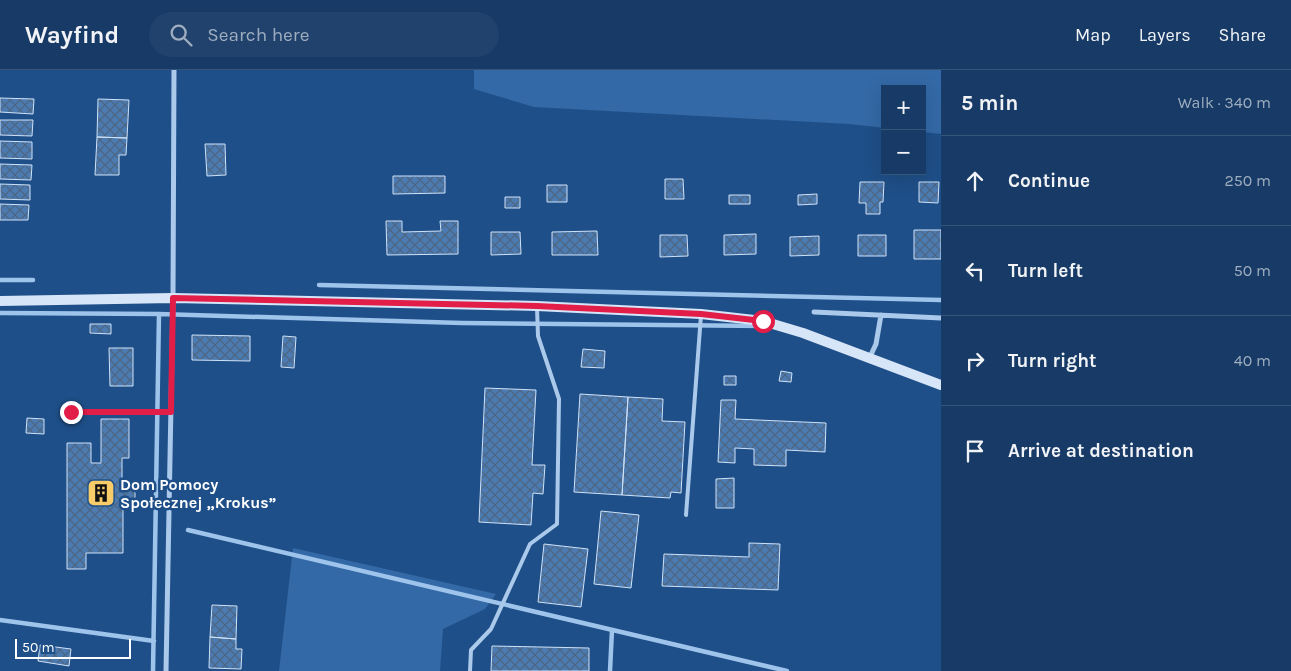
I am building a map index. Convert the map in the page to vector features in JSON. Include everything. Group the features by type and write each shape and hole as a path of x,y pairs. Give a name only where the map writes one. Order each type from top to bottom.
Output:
{"street":[{"path":"166,671 173,298 174,70"},
{"path":"0,301 173,298 537,306 701,314 763,321 803,333 941,385"},
{"path":"814,312 941,318"},
{"path":"868,359 876,344 882,315"}],"lane":[{"path":"470,671 471,650 491,629 530,544 557,524 560,399 538,336 537,306"},
{"path":"686,515 701,314"},
{"path":"71,412 171,412"}],"shaded area":[{"path":"474,70 941,70 941,134 926,132 926,85 881,85 881,128 849,124 534,107 474,89"},
{"path":"293,548 496,594 485,609 443,629 440,671 279,671"}],"building":[{"path":"0,98 34,99 33,114 0,112"},
{"path":"98,99 129,100 127,138 97,137"},
{"path":"0,120 33,120 32,136 0,135"},
{"path":"97,137 127,138 126,155 119,155 119,175 95,175"},
{"path":"0,141 32,142 32,159 0,158"},
{"path":"205,144 225,144 226,175 207,176"},
{"path":"0,164 32,165 31,180 0,179"},
{"path":"393,176 445,176 445,193 393,194"},
{"path":"665,179 683,179 684,199 665,199"},
{"path":"860,182 884,182 880,214 866,214 866,203 859,203"},
{"path":"919,182 939,182 938,203 919,202"},
{"path":"0,184 30,185 30,200 0,199"},
{"path":"547,185 567,185 567,202 547,202"},
{"path":"817,194 817,204 798,205 798,195"},
{"path":"729,195 750,195 750,204 729,204"},
{"path":"505,197 520,197 520,208 505,208"},
{"path":"0,204 29,205 28,220 0,220"},
{"path":"386,221 402,221 402,232 441,231 440,221 458,221 458,254 387,255"},
{"path":"914,230 941,230 941,259 914,259"},
{"path":"597,231 598,255 552,255 552,232"},
{"path":"491,232 520,232 521,254 491,255"},
{"path":"756,234 756,254 724,255 724,235"},
{"path":"660,235 687,235 688,256 660,257"},
{"path":"858,235 886,235 886,256 858,256"},
{"path":"819,236 819,255 790,256 790,237"},
{"path":"90,324 111,324 111,334 90,333"},
{"path":"192,335 250,336 250,361 192,360"},
{"path":"283,336 296,337 294,368 281,367"},
{"path":"109,348 133,348 133,386 110,386"},
{"path":"583,349 605,351 604,368 581,367"},
{"path":"781,371 792,373 791,382 779,381"},
{"path":"724,376 736,376 736,385 724,385"},
{"path":"485,388 536,390 532,465 545,465 543,494 533,493 531,525 479,522"},
{"path":"580,394 628,397 622,495 574,492"},
{"path":"628,397 663,399 662,421 685,422 681,493 671,492 670,498 622,495"},
{"path":"721,400 736,400 735,419 826,423 825,452 786,450 786,466 754,465 754,449 735,448 735,463 718,462"},
{"path":"27,418 44,419 44,434 26,433"},
{"name":"Dom Pomocy Społecznej „Krokus”","path":"101,419 129,419 129,458 122,458 122,486 135,486 135,500 123,500 123,553 86,553 86,569 67,569 67,443 91,443 91,463 101,463"},
{"path":"734,478 734,508 716,508 716,479"},
{"path":"601,511 639,515 631,588 594,584"},
{"path":"749,543 780,544 778,590 662,586 664,554 749,557"},
{"path":"544,544 588,549 581,607 538,602"},
{"path":"212,605 237,606 236,639 210,637"},
{"path":"210,637 236,639 236,649 242,649 241,669 209,668"},
{"path":"40,645 71,649 69,666 38,661"},
{"path":"492,646 589,648 589,671 491,671"}],"waterway":[{"path":"0,280 33,280"},
{"path":"319,285 941,300"},
{"path":"0,313 159,314 462,323 768,326"},
{"path":"153,671 159,314"},
{"path":"188,530 787,671"},
{"path":"0,620 154,641"},
{"path":"610,671 612,630"}],"place":[{"name":"Dom Pomocy Społecznej „Krokus”","path":"101,493"}],"route":[{"path":"71,412 171,412 173,298 537,306 701,314 763,321"}]}
